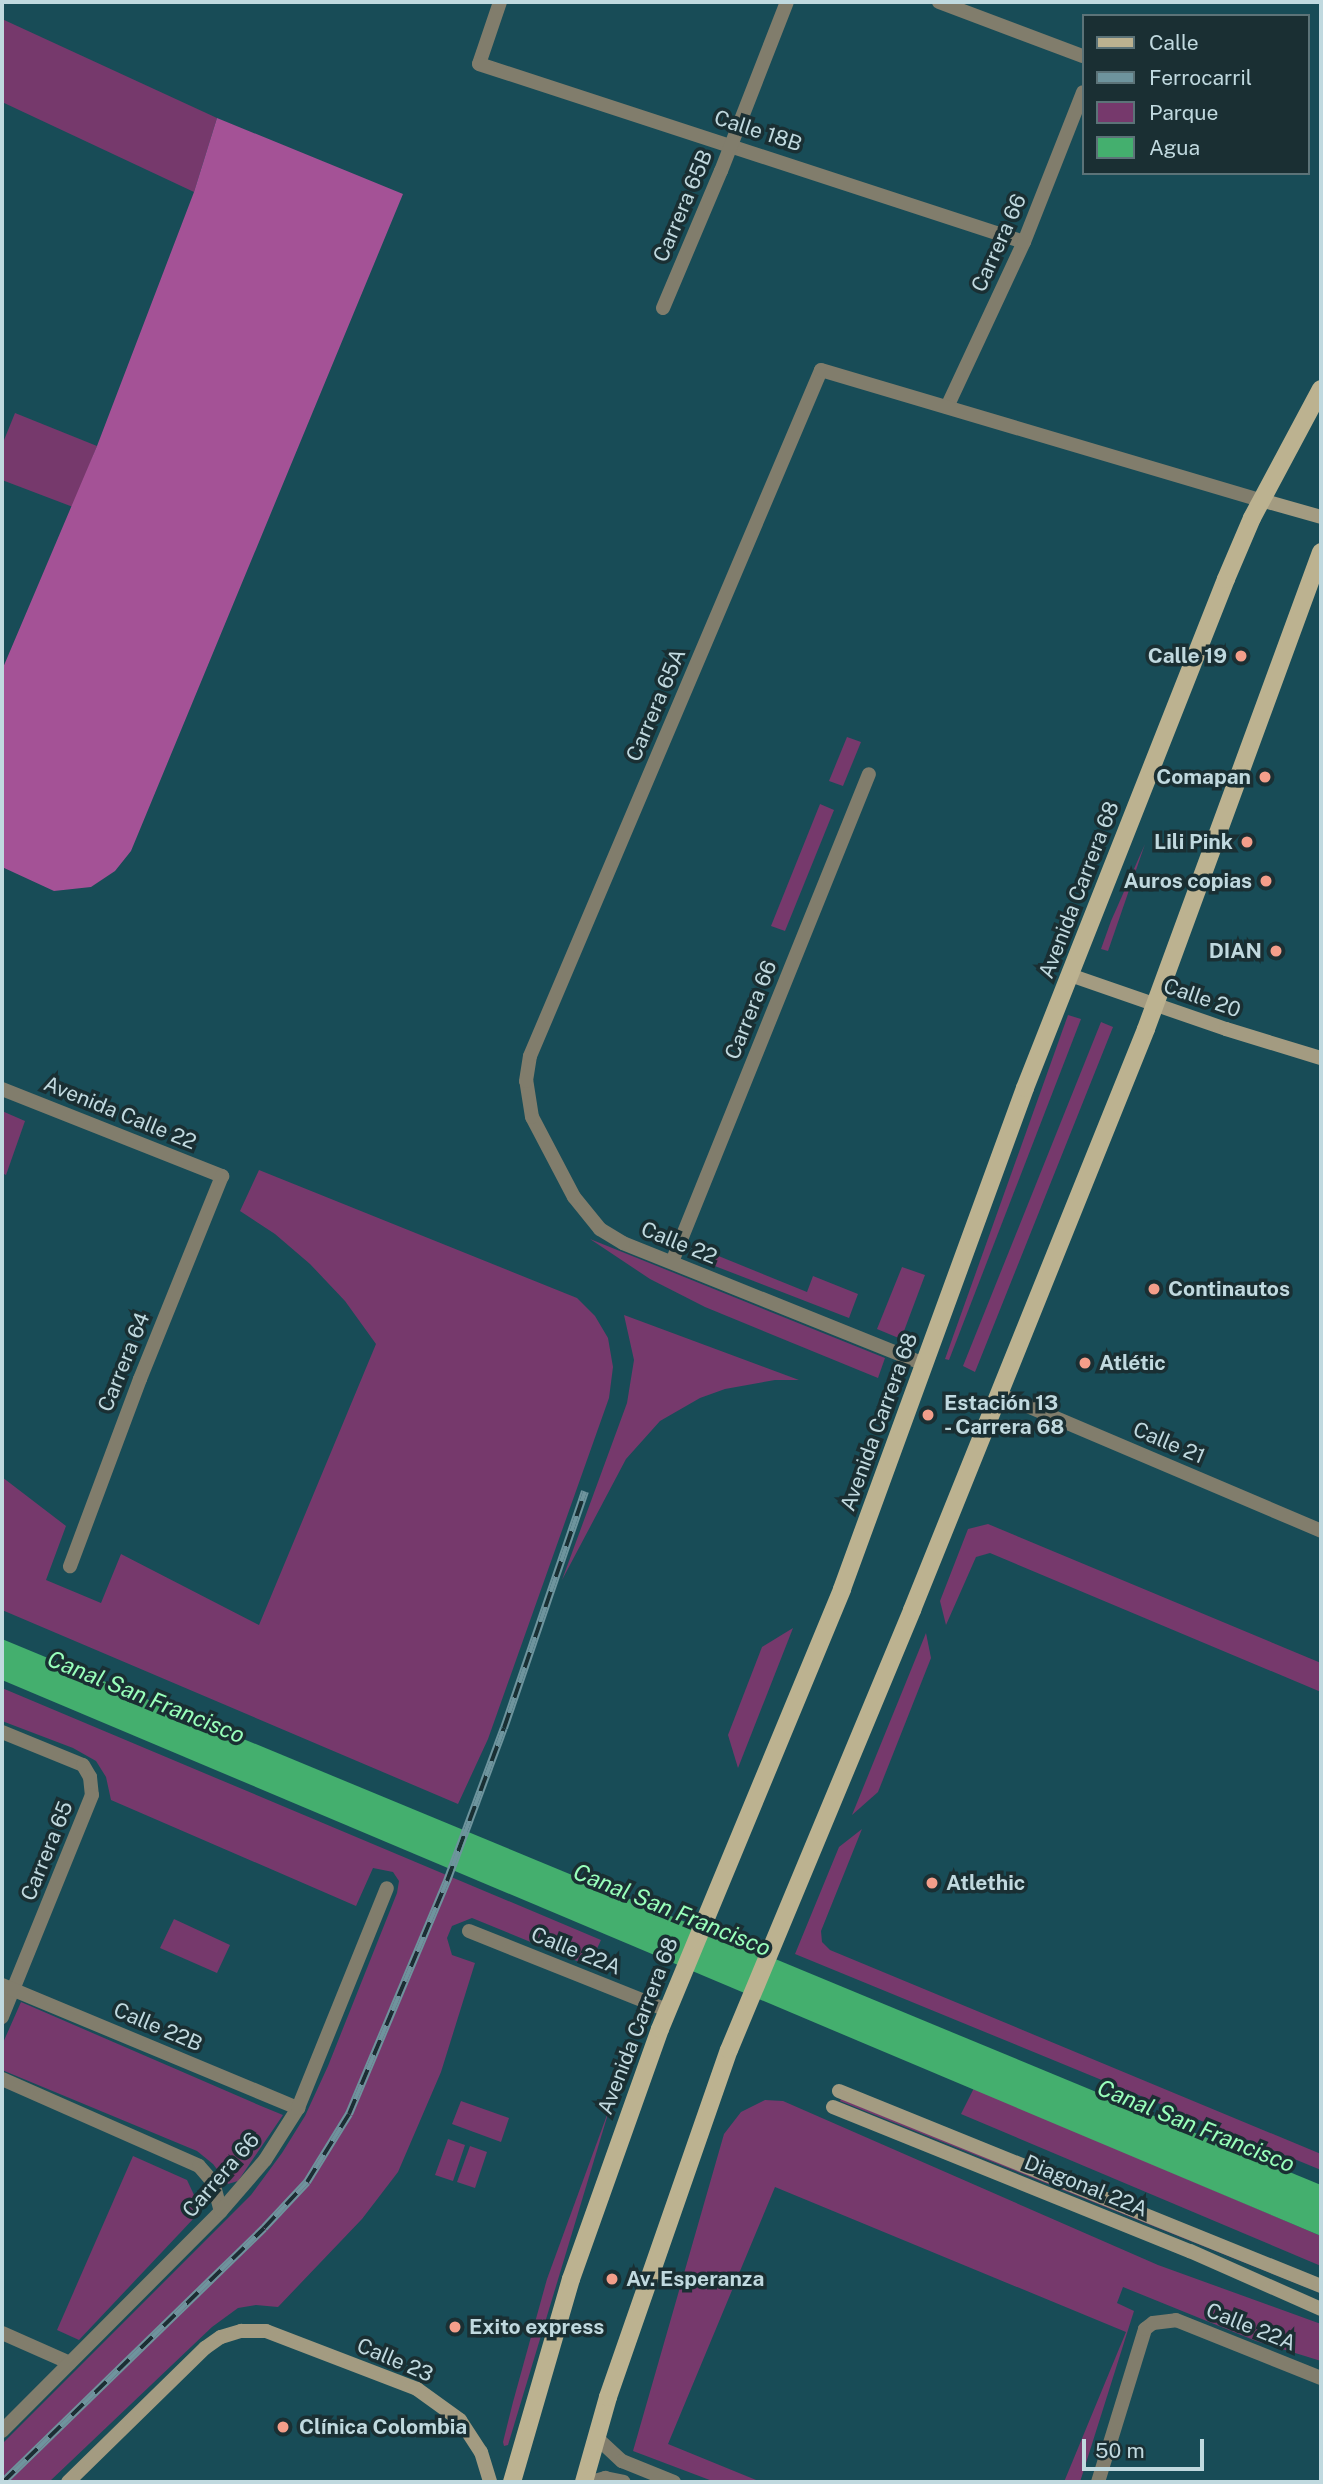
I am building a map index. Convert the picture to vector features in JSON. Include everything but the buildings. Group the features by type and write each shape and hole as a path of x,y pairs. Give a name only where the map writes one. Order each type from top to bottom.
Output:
{"main road":[{"name":"Avenida Carrera 68","path":"512,2482 575,2267 667,2010 842,1589 1025,1088 1221,592 1261,500 1321,389"},
{"path":"584,2482 705,2114 1155,1004 1321,552"}],"street":[{"name":"Calle 18B","path":"500,2 479,64 732,144 1024,242"},
{"name":"Carrera 65B","path":"663,308 732,144 787,2"},
{"path":"939,2 1082,56"},
{"name":"Carrera 66","path":"947,407 1024,242 1082,95"},
{"name":"Carrera 65A","path":"530,1056 821,370 947,407"},
{"path":"947,407 1321,517"},
{"name":"Carrera 66","path":"672,1262 869,774"},
{"name":"Calle 20","path":"1070,975 1321,1058"},
{"name":"Calle 22","path":"530,1056 526,1081 532,1117 574,1197 600,1230 622,1243 925,1364"},
{"name":"Avenida Calle 22","path":"2,1088 222,1176"},
{"name":"Carrera 64","path":"70,1566 140,1379 222,1176"},
{"name":"Calle 21","path":"999,1394 1321,1531"},
{"name":"Carrera 65","path":"2,1732 83,1765 90,1777 92,1794 8,1988 2,2017"},
{"name":"Carrera 66","path":"2,2431 221,2211 265,2160 298,2108 387,1888"},
{"name":"Calle 22A","path":"469,1931 667,2010"},
{"name":"Calle 22B","path":"8,1988 298,2108"},
{"path":"2,2079 199,2165 213,2182 221,2211"},
{"name":"Diagonal 22A","path":"839,2091 1321,2286"},
{"name":"Diagonal 22A","path":"833,2107 1190,2251 1321,2309"},
{"name":"Calle 22A","path":"1098,2482 1145,2329 1164,2319 1176,2320 1321,2378"},
{"name":"Calle 23","path":"68,2482 205,2348 221,2337 241,2331 266,2331 417,2389 460,2420 481,2452 490,2482"},
{"path":"2,2333 70,2363"},
{"path":"597,2438 622,2460 674,2482"},
{"path":"590,2482 606,2478 624,2482"}],"green space":[{"path":"2,19 217,118 194,192 2,102"},
{"path":"15,413 97,446 73,507 2,480 2,445"},
{"path":"847,737 861,742 843,786 829,781"},
{"path":"820,804 834,810 785,931 771,926"},
{"path":"1145,844 1108,951 1101,949 1111,921"},
{"path":"1068,1015 1081,1019 949,1360 945,1359"},
{"path":"1101,1022 1113,1027 975,1372 963,1366"},
{"path":"2,1111 25,1121 6,1175 2,1173"},
{"path":"259,1170 577,1298 595,1316 608,1338 613,1367 609,1398 488,1739 458,1804 2,1610 2,1477 66,1526 46,1580 101,1603 121,1554 259,1625 376,1344 345,1301 310,1264 275,1234 240,1211"},
{"path":"590,1239 885,1358 878,1378 705,1307 650,1279"},
{"path":"694,1246 807,1292 813,1276 858,1294 849,1318 689,1256"},
{"path":"902,1267 925,1275 901,1339 877,1329"},
{"path":"624,1315 799,1380 775,1380 725,1389 700,1398 660,1421 626,1459 562,1580 627,1403 634,1360"},
{"path":"988,1524 1321,1663 1321,1692 990,1553 976,1557 946,1625 940,1601 968,1529"},
{"path":"793,1628 738,1768 728,1735 762,1647"},
{"path":"926,1633 931,1658 878,1792 852,1815"},
{"path":"2,1688 601,1940 589,1966 472,1918 452,1926 447,1938 452,1955 475,1963 441,2072 398,2172 362,2219 278,2307 256,2305 238,2308 212,2327 49,2482 2,2482 2,2444 251,2195 282,2153 305,2116 328,2066 397,1893 399,1881 393,1872 373,1868 356,1906 111,1800 106,1777 96,1761 73,1748 2,1721"},
{"path":"862,1829 821,1931 822,1942 830,1950 1321,2154 1321,2170 795,1954 839,1847"},
{"path":"174,1919 230,1945 217,1973 160,1948"},
{"path":"21,2002 283,2115 238,2181 228,2184 213,2164 197,2151 2,2070 2,2045"},
{"path":"974,2088 1321,2236 1321,2266 961,2114"},
{"path":"841,2099 1321,2290 1321,2293 840,2101"},
{"path":"765,2100 783,2101 1158,2265 1321,2324 1321,2361 1256,2341 1123,2287 1117,2303 1134,2311 1080,2482 1064,2482 1126,2332 775,2187 668,2444 761,2482 715,2482 633,2451 724,2134 741,2112"},
{"path":"461,2101 509,2118 501,2142 452,2124"},
{"path":"611,2104 508,2445 504,2446 513,2402 547,2279"},
{"path":"448,2139 465,2145 453,2181 435,2175"},
{"path":"470,2146 487,2152 475,2188 457,2182"},
{"path":"133,2156 187,2180 195,2197 195,2217 79,2340 57,2330"}],"shaded area":[{"path":"217,118 403,194 131,851 115,871 91,887 54,891 2,867 2,670 97,446 194,192"}],"water":[{"path":"2,1639 1321,2185 1321,2236 2,1680"}],"railway":[{"path":"3,2482 264,2228 307,2182 349,2114 447,1881 504,1728 585,1491"}],"place":[{"name":"Calle 19","path":"1241,656"},
{"name":"Comapan","path":"1265,777"},
{"name":"Lili Pink","path":"1247,842"},
{"name":"Auros copias","path":"1266,881"},
{"name":"DIAN","path":"1276,951"},
{"name":"Continautos","path":"1154,1289"},
{"name":"Atlétic","path":"1085,1363"},
{"name":"Estación 13 - Carrera 68","path":"928,1415"},
{"name":"Atlethic","path":"932,1883"},
{"name":"Av. Esperanza","path":"612,2279"},
{"name":"Exito express","path":"455,2327"},
{"name":"Clínica Colombia","path":"283,2427"}],"water label":[{"name":"Canal San Francisco","path":"146,1697"},
{"name":"Canal San Francisco","path":"672,1910"},
{"name":"Canal San Francisco","path":"1196,2126"}]}
